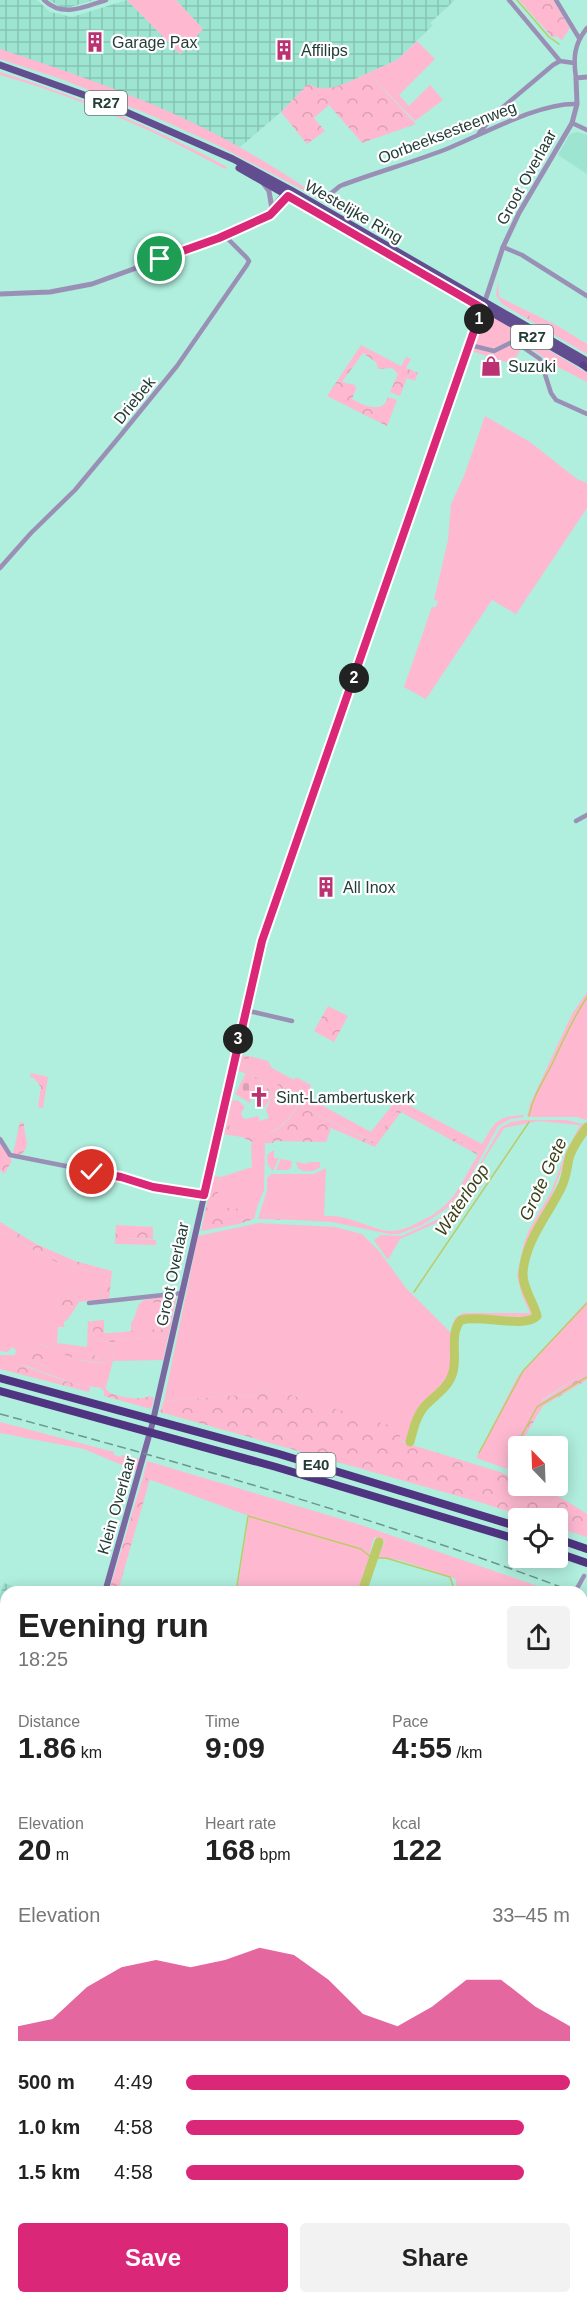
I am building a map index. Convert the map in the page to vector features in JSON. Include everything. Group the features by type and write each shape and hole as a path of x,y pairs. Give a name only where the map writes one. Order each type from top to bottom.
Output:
{"highway":[{"name":"E40","path":"0,1378 167,1422 371,1480 508,1524"},
{"name":"E40","path":"0,1391 400,1503 508,1537"},
{"path":"568,1542 587,1549"},
{"path":"568,1556 587,1563"}],"main road":[{"name":"Westelijke Ring","path":"0,66 101,101 208,148 483,304"},
{"name":"Westelijke Ring","path":"208,148 262,181 288,192"},
{"name":"Groot Overlaar","path":"152,1425 262,941 483,304"},
{"name":"R27","path":"483,304 586,365"},
{"name":"Klein Overlaar","path":"107,1586 152,1425"}],"street":[{"path":"44,0 54,9 63,11 106,0"},
{"path":"509,0 560,61 574,63"},
{"path":"556,0 579,38"},
{"path":"587,28 579,38 574,63 576,78 587,77"},
{"path":"479,134 496,113 560,61"},
{"name":"Groot Overlaar","path":"483,304 503,246 519,213 572,123 577,104 576,78"},
{"name":"Oorbeeksesteenweg","path":"329,195 340,186 444,150 560,103 577,104"},
{"path":"572,123 587,130"},
{"path":"262,181 268,191 272,209"},
{"path":"264,217 288,192"},
{"path":"0,294 36,293 84,286 224,235 276,212 288,192"},
{"name":"Driebek","path":"0,568 31,533 75,490 128,427 177,366 247,265 249,261 247,258 224,235"},
{"path":"503,246 522,255 587,296"},
{"path":"470,345 494,351 514,341 540,359 551,393 556,400 587,414"},
{"path":"576,821 587,815"},
{"path":"245,1010 292,1021"},
{"path":"0,1139 10,1155 121,1177 153,1187 204,1195"},
{"path":"89,1303 182,1293"},
{"path":"578,1586 584,1576"}],"shaded area":[{"path":"0,0 37,0 50,12 72,17 127,0 180,54 203,29 176,0 455,0 430,23 433,25 397,60 333,89 320,89 308,84 281,112 240,147 136,99 0,49"},
{"path":"49,0 94,0 67,8"},
{"path":"577,132 587,135 587,174 558,155 570,134"}],"green space":[{"path":"127,0 176,0 203,29 180,54"},
{"path":"519,0 553,0 570,28 562,40 556,36 553,38"},
{"path":"417,41 435,59 399,95 409,106 430,85 443,100 415,121 368,73 397,60"},
{"path":"0,49 92,81 184,118 250,153 315,194 322,190 324,201 217,145 155,117 64,80 0,59"},
{"path":"0,72 116,114 200,152 227,167 225,169 171,141 87,104 0,75"},
{"path":"368,73 416,124 362,143 329,105 314,118 325,131 307,144 281,112 308,84 330,88"},
{"path":"498,281 499,297 552,323 545,324 502,304 496,295"},
{"path":"502,304 545,324 556,325 587,344 587,354"},
{"path":"495,318 587,373 587,382 556,366 516,338 493,349 476,345 485,324"},
{"path":"361,345 401,366 406,357 411,359 406,368 418,373 415,381 407,378 400,396 390,392 398,374 392,368 378,369 376,362 363,353 342,382 355,385 356,389 352,399 366,406 382,406 388,397 397,400 387,426 327,396"},
{"path":"511,345 521,349 512,364 471,351 473,348 491,353"},
{"path":"485,416 530,442 577,479 587,483 587,508 516,614 492,600 426,699 404,687 432,607 436,607 438,601 434,600 448,540 451,504 464,476"},
{"path":"587,992 587,1118 586,1120 577,1117 527,1117 530,1104 572,1014"},
{"path":"328,1006 348,1016 334,1042 314,1031"},
{"path":"240,1055 249,1056 249,1060 241,1058 243,1067 264,1080 273,1089 274,1095 272,1102 266,1110 273,1093 259,1079 236,1070"},
{"path":"249,1056 268,1061 272,1068 294,1080 296,1077 311,1085 308,1098 371,1132 397,1099 482,1144 501,1119 523,1115 524,1117 510,1119 498,1126 471,1176 450,1206 422,1225 399,1234 332,1222 295,1220 296,1217 264,1214 261,1219 258,1219 267,1190 267,1178 271,1174 314,1174 326,1168 324,1216 346,1218 387,1231 405,1229 430,1216 449,1202 480,1152 399,1108 374,1142 301,1107 297,1097 285,1090 286,1082 278,1094 298,1106 283,1124 272,1132 258,1136 231,1129 229,1124 233,1100 239,1101 245,1107 241,1113 243,1118 258,1116 260,1121 269,1118 266,1110 275,1096 262,1079 243,1067 241,1058 250,1059"},
{"path":"31,1073 48,1077 43,1108 38,1107 41,1087 34,1078 30,1077"},
{"path":"246,1073 259,1079 273,1094 265,1107 255,1106 261,1098 264,1099 262,1089 256,1088 250,1103 235,1094"},
{"path":"280,1080 286,1082 285,1090 302,1102 301,1107 373,1142 399,1108 480,1152 478,1155 401,1112 375,1147 331,1128 326,1142 254,1143 242,1137 222,1134 229,1099 233,1102 229,1124 231,1129 262,1135 283,1125 298,1107 278,1094 277,1086"},
{"path":"524,1120 566,1120 583,1124 573,1141 553,1192 524,1252 520,1279 534,1313 525,1317 464,1315 451,1328 455,1318 463,1313 530,1313 517,1276 524,1243 551,1192 566,1152 580,1125 538,1121 504,1128 452,1211 434,1224 400,1239 388,1260 374,1240 381,1235 402,1236 444,1216 468,1185 501,1127 511,1122"},
{"path":"20,1122 24,1123 27,1144 20,1155 13,1154"},
{"path":"0,1143 12,1161 4,1174 0,1170"},
{"path":"251,1143 265,1143 264,1190 258,1205 241,1209 218,1208 218,1183 221,1177 252,1167"},
{"path":"274,1150 274,1158 279,1158 273,1171 268,1165 267,1155"},
{"path":"281,1159 292,1161 291,1168 276,1170"},
{"path":"296,1162 307,1164 308,1162 320,1162 320,1167 312,1171 303,1171 298,1168"},
{"path":"213,1176 221,1177 218,1183 218,1207 241,1209 255,1203 258,1205 254,1219 201,1231"},
{"path":"264,1214 297,1217 295,1220 261,1219 260,1216"},
{"path":"0,1222 36,1244 75,1261 112,1271 109,1299 95,1300 106,1284 107,1278 104,1274 62,1265 0,1232"},
{"path":"258,1223 335,1227 362,1234 379,1251 406,1288 452,1334 452,1368 449,1377 419,1408 406,1442 398,1441 401,1430 258,1385 255,1397 243,1395 164,1401 198,1236"},
{"path":"116,1225 153,1227 153,1239 124,1238 123,1244 115,1244"},
{"path":"0,1232 62,1265 104,1274 107,1278 106,1284 95,1300 79,1302 73,1294 64,1292 56,1305 64,1311 64,1316 68,1319 64,1322 64,1327 58,1327 57,1343 87,1347 88,1321 92,1322 94,1340 111,1342 108,1358 96,1359 93,1352 85,1353 64,1347 58,1350 37,1343 33,1351 27,1348 21,1350 19,1357 48,1367 58,1352 92,1362 113,1361 106,1387 103,1384 101,1388 75,1384 27,1366 0,1361 0,1355 15,1355 16,1350 12,1347 8,1352 0,1351"},
{"path":"124,1238 156,1240 156,1245 123,1244"},
{"path":"64,1292 73,1294 79,1302 68,1319 64,1316 64,1311 56,1305"},
{"path":"177,1295 173,1313 158,1302 154,1303 148,1299"},
{"path":"148,1299 154,1303 158,1302 173,1313 170,1330 131,1331 131,1323 139,1306"},
{"path":"587,1301 587,1371 543,1399 520,1436 508,1436 507,1469 476,1458 518,1376"},
{"path":"104,1320 104,1333 170,1330 168,1337 115,1340 113,1361 92,1362 59,1353 49,1367 19,1357 21,1350 27,1348 33,1351 36,1343 58,1350 64,1347 85,1353 93,1351 96,1359 108,1358 111,1342 94,1340 92,1321"},
{"path":"168,1337 163,1360 113,1361 115,1340"},
{"path":"0,1361 90,1387 89,1392 0,1369"},
{"path":"587,1371 587,1380 543,1406 525,1436 519,1436 536,1405"},
{"path":"103,1384 109,1392 117,1395 129,1398 149,1396 154,1398 151,1409 104,1396 101,1388"},
{"path":"258,1385 401,1429 399,1441 508,1475 508,1496 556,1496 571,1504 587,1514 587,1537 568,1531 568,1508 508,1508 508,1511 160,1412 164,1401 243,1395 254,1397"},
{"path":"0,1422 114,1452 114,1455 121,1457 122,1455 140,1459 136,1471 84,1449 0,1433"},
{"path":"147,1461 361,1525 538,1586 456,1586 456,1579 400,1560 378,1558 385,1541 374,1537 361,1586 238,1586 249,1516 143,1477"},
{"path":"143,1477 150,1479 119,1586 110,1586"}],"waterway":[{"path":"517,0 549,37 559,44"},
{"path":"529,1116 536,1094 587,997"},
{"name":"Waterloop","path":"414,1292 529,1122"},
{"name":"Grote Gete","path":"410,1442 421,1411 450,1380 455,1361 455,1333 461,1320 522,1321 531,1320 537,1316 523,1279 528,1249 562,1186 572,1151 587,1127"},
{"path":"479,1453 523,1371 587,1303"},
{"path":"522,1436 537,1407 587,1377"},
{"path":"237,1586 248,1516 361,1549 372,1558 386,1558 450,1577 453,1586"},
{"name":"Grote Gete","path":"364,1586 379,1542"}],"railway":[{"path":"0,1414 361,1518 558,1586"}],"place":[{"name":"Garage Pax","path":"95,42"},
{"name":"Affilips","path":"284,50"},
{"name":"Suzuki","path":"491,366"},
{"name":"All Inox","path":"326,887"},
{"name":"Sint-Lambertuskerk","path":"259,1097"}],"route":[{"path":"92,1172 135,1180 153,1187 204,1195 262,941 482,308 288,196 276,212 270,215 219,238 160,259"}]}
